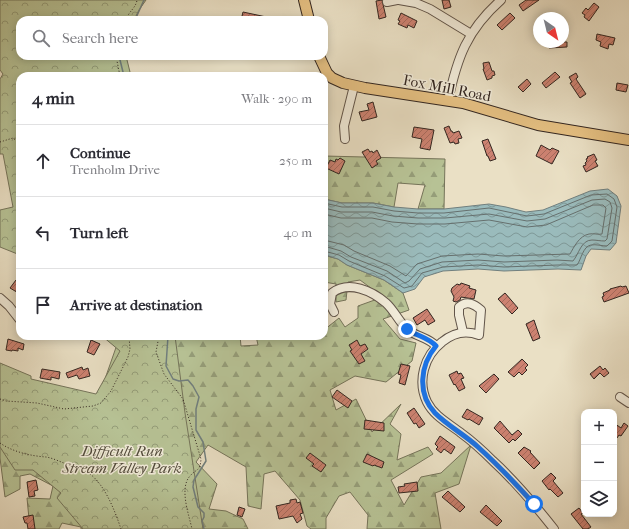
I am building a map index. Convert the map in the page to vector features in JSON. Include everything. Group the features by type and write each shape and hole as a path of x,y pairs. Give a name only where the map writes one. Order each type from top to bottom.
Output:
{"main road":[{"path":"304,0 308,16"},
{"name":"Fox Mill Road","path":"320,60 326,72"},
{"name":"Fox Mill Road","path":"328,75 343,83 354,86 463,103 538,125 629,140"}],"street":[{"path":"387,2 398,0 416,3 471,34"},
{"path":"448,101 457,64 471,34 479,23 501,0"},
{"path":"345,138 344,126 354,86"},
{"path":"334,312 330,304 332,292 344,287 366,289 386,303 407,329 433,342 436,346"},
{"path":"0,298 16,315"},
{"path":"464,332 459,315 459,308 463,304 470,303 476,305 481,310 479,335 464,332 452,336 436,346 428,360 423,378 424,393 432,409 443,420 469,439 494,462 534,504 554,529"},
{"path":"620,397 629,403"}],"path":[{"path":"127,16 136,4 137,0"},
{"path":"117,60 119,72"},
{"path":"0,142 13,138 16,140"},
{"path":"0,399 6,401 37,403 64,409 93,406 101,403 111,391 128,357 130,349 129,340"},
{"path":"158,340 156,352 164,374 183,399 201,458 197,471 190,476 184,490 192,529"},
{"path":"0,442 12,449 39,457 56,460 86,471 102,487 115,509 122,529"}],"green space":[{"path":"0,0 146,0 136,16 16,16 16,60 127,60 130,72 16,72 16,253 0,247 0,210 13,207 3,154 0,154 0,79 3,74 0,70"},
{"path":"328,156 445,159 444,209 418,209 425,185 398,183 394,207 373,203 342,203 328,200"},
{"path":"328,256 338,259 347,265 384,280 403,293 409,310 383,319 400,339 416,343 412,361 386,382 355,376 330,390 336,410 356,399 372,432 401,404 390,424 401,434 397,460 428,447 433,454 391,480 404,505 421,477 441,473 471,445 459,484 435,493 441,529 367,529 368,515 350,492 339,496 326,518 326,529 311,529 307,526 300,500 275,471 264,474 261,509 248,506 246,467 208,445 196,462 217,484 209,509 226,511 243,519 248,529 81,529 81,527 62,523 59,529 30,529 27,498 50,499 53,486 30,474 20,476 20,489 5,497 0,446 92,416 119,340 240,340 241,346 258,345 257,340 328,340 328,327 339,318 345,327 358,318 358,306 383,297 360,280 348,282 346,300 336,302 336,284 328,283"},
{"name":"Difficult Run Stream Valley Park","path":"107,340 176,340 203,529 83,529 57,498 61,493 33,470 15,470 0,447 0,363 31,376 31,379 96,394 120,351"}],"water":[{"path":"608,189 617,196 621,206 616,243 610,250 591,249 586,256 581,270 558,269 504,271 478,269 443,271 424,277 415,289 403,293 384,280 347,265 338,259 328,256 328,200 342,203 373,203 418,209 444,209 489,204 526,212 543,210 590,191"}],"building":[{"path":"382,0 386,17 379,19 376,1"},
{"path":"442,0 449,0 451,7 444,9"},
{"path":"526,0 539,0 523,11 519,5"},
{"path":"594,3 599,7 589,21 582,13 586,8 588,10"},
{"path":"243,12 262,16 242,16"},
{"path":"401,13 417,21 414,28 408,25 407,28 398,24"},
{"path":"510,13 515,18 502,30 497,25"},
{"path":"597,34 615,38 613,45 609,44 608,49 600,46 601,42 596,40"},
{"path":"489,62 495,75 487,80 483,69 483,63"},
{"path":"555,72 560,77 546,88 542,83"},
{"path":"576,73 578,77 576,79 586,94 580,98 570,83 572,82 569,77"},
{"path":"527,79 531,84 523,92 518,87"},
{"path":"617,83 628,85 626,92 616,90"},
{"path":"373,102 377,117 362,121 359,112 369,110 367,104"},
{"path":"449,126 453,133 459,131 462,138 458,139 459,143 450,143 444,128"},
{"path":"414,127 434,130 430,150 420,148 422,139 412,137"},
{"path":"488,139 496,159 490,161 482,141"},
{"path":"541,145 550,150 552,148 559,151 552,164 536,156"},
{"path":"368,149 373,153 377,150 381,158 376,161 378,164 372,168 362,152"},
{"path":"594,154 597,160 595,161 598,166 586,172 583,166 586,165 586,159"},
{"path":"340,158 345,161 339,174 328,169 330,160 335,162 336,159 338,160"},
{"path":"16,280 16,292 10,288"},
{"path":"461,283 476,290 474,299 461,297 460,300 456,302 453,301 454,297 451,291 452,288 457,284 460,285"},
{"path":"621,286 626,286 629,293 604,302 602,297 604,296 603,293"},
{"path":"505,293 518,308 512,314 498,299"},
{"path":"427,309 435,321 428,325 425,320 417,325 413,318"},
{"path":"534,320 540,338 533,341 526,324"},
{"path":"8,339 24,344 23,350 18,348 18,351 6,350"},
{"path":"91,340 100,344 94,355 87,352"},
{"path":"357,340 360,346 365,344 368,349 361,354 365,361 359,364 350,351 352,350 349,345"},
{"path":"522,359 528,365 525,368 527,370 522,375 519,372 514,377 508,372"},
{"path":"401,364 410,366 405,385 399,383 401,375 398,374"},
{"path":"600,366 603,370 605,368 609,373 604,377 600,373 594,379 590,374"},
{"path":"82,367 83,370 88,368 90,376 79,379 77,375 68,378 66,373"},
{"path":"42,369 60,372 59,379 51,377 51,380 40,378"},
{"path":"457,371 458,374 461,373 464,378 461,379 465,388 459,391 449,375"},
{"path":"494,374 499,379 486,393 479,386"},
{"path":"337,390 352,401 348,408 332,397"},
{"path":"414,408 425,424 419,428 416,423 414,424 407,413"},
{"path":"467,409 483,418 479,425 462,417"},
{"path":"365,420 384,423 384,431 364,429"},
{"path":"500,421 512,435 518,430 522,434 515,441 513,439 509,443 494,428"},
{"path":"624,423 628,426 621,436 619,435 617,438 617,425 621,428"},
{"path":"440,436 455,447 451,454 444,449 441,453 436,449 438,447 435,444"},
{"path":"524,447 531,451 530,452 540,463 534,469 518,453"},
{"path":"310,453 326,465 321,472 312,466 314,464 306,458"},
{"path":"367,454 384,462 382,468 363,462"},
{"path":"551,473 556,478 553,481 563,493 558,497 550,489 549,490 542,481"},
{"path":"36,480 38,490 34,491 35,496 29,497 27,482"},
{"path":"417,482 418,491 399,493 398,487 405,486 404,484"},
{"path":"448,491 465,507 460,512 442,497"},
{"path":"296,499 297,503 300,502 303,513 300,514 302,519 297,523 293,516 279,519 276,506 290,503 290,500"},
{"path":"486,505 502,521 497,526 480,512"},
{"path":"239,507 245,509 242,517 237,515"},
{"path":"579,508 581,510 581,517 583,517 591,527 588,529 583,529 571,514"},
{"path":"33,515 35,529 28,529 27,523 25,523 23,517"}],"waterway":[{"path":"137,16 144,0"},
{"path":"120,60 123,72"},
{"path":"168,340 166,366 173,379 179,381 188,380 199,397 196,409 196,430 203,442 206,461 194,480 193,487 198,507 204,513 202,521 204,529"}],"route":[{"path":"407,329 410,332 433,342 436,346 424,369 423,378 424,393 432,409 443,420 469,439 494,462 534,504"}]}
